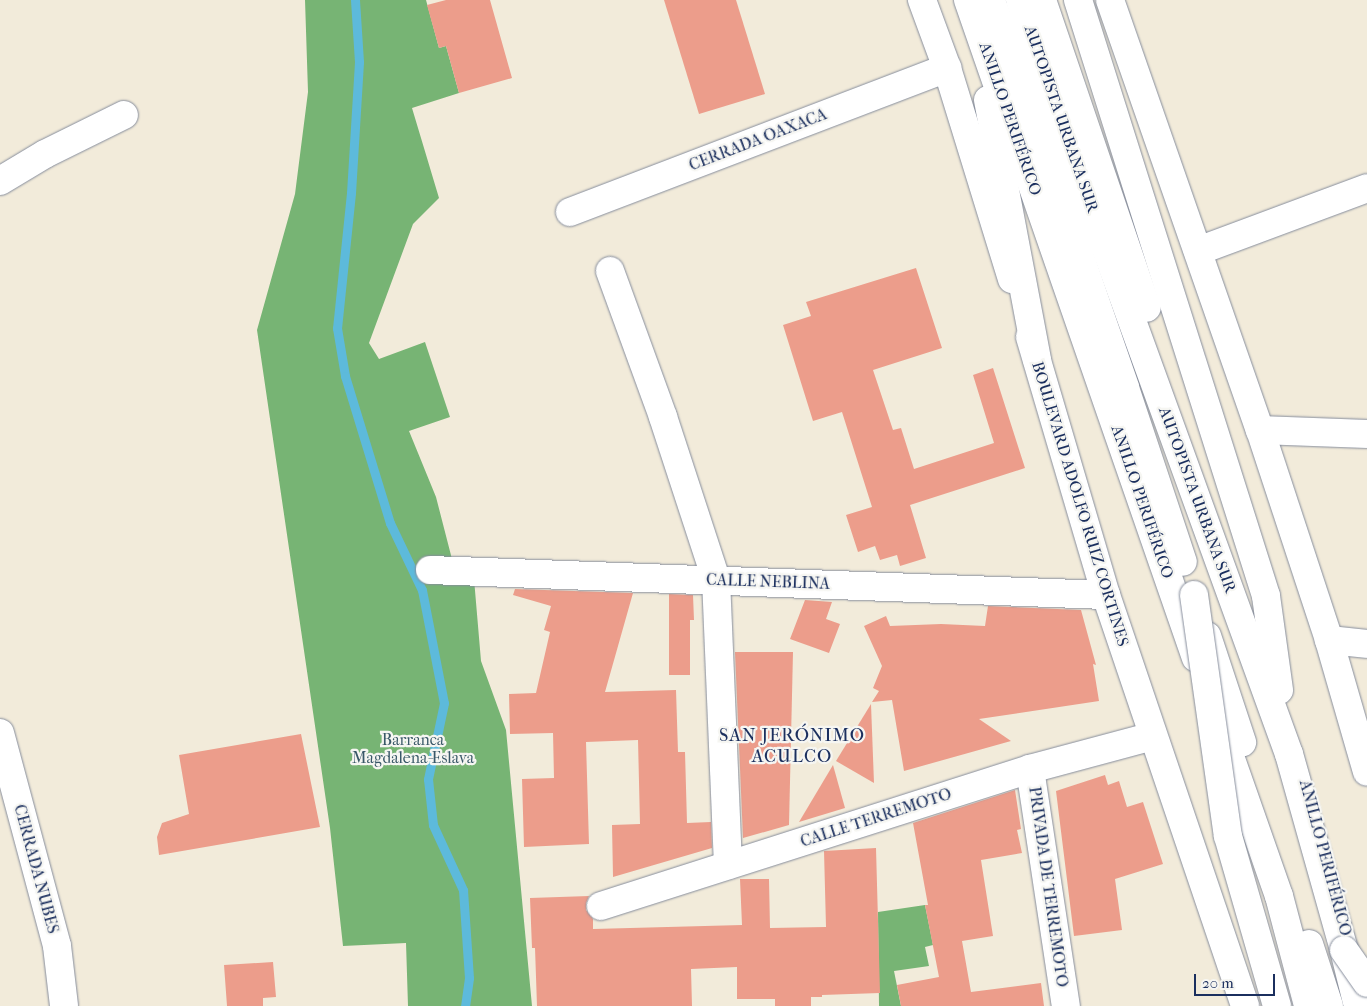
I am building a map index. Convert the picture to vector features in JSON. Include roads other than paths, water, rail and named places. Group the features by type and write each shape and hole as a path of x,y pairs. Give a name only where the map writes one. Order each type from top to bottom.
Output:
{"main road":[{"name":"BOULEVARD ADOLFO RUIZ CORTINES","path":"922,0 947,68 1037,360 1106,595 1245,1006"},
{"name":"AUTOPISTA URBANA SUR","path":"1020,0 1054,107 1289,754 1358,1006"},
{"name":"ANILLO PERIFÉRICO","path":"1042,0 1279,690 1365,1006"},
{"path":"1078,0 1266,596 1279,690"},
{"path":"1110,0 1260,430 1329,640 1367,772"},
{"name":"AUTOPISTA URBANA SUR","path":"977,3 1122,378 1329,1006"},
{"path":"977,3 1037,360"},
{"name":"ANILLO PERIFÉRICO","path":"977,3 1279,896 1308,1006"},
{"name":"CERRADA OAXACA","path":"570,212 947,68"},
{"path":"0,180 45,154 124,115"},
{"path":"1198,251 1367,188"},
{"path":"610,271 663,418 716,579 728,865"},
{"path":"1260,430 1367,434"},
{"name":"CALLE NEBLINA","path":"430,570 716,579 1106,595"},
{"path":"1194,595 1228,836 1277,1006"},
{"path":"1329,640 1367,644"},
{"name":"CERRADA NUBES","path":"0,733 57,946 64,1006"},
{"name":"CALLE TERREMOTO","path":"601,906 1030,769 1153,736"},
{"name":"PRIVADA DE TERREMOTO","path":"1030,769 1066,1006"},
{"path":"1344,950 1367,983"}],"waterway":[{"path":"355,0 359,62 351,193 337,328 345,376 390,523 422,590 444,703 428,779 433,825 463,890 469,978 465,1006"}],"district":[{"name":"SAN JERÓNIMO ACULCO","path":"792,748"}],"park label":[{"name":"Barranca Magdalena-Eslava","path":"413,749"}]}
